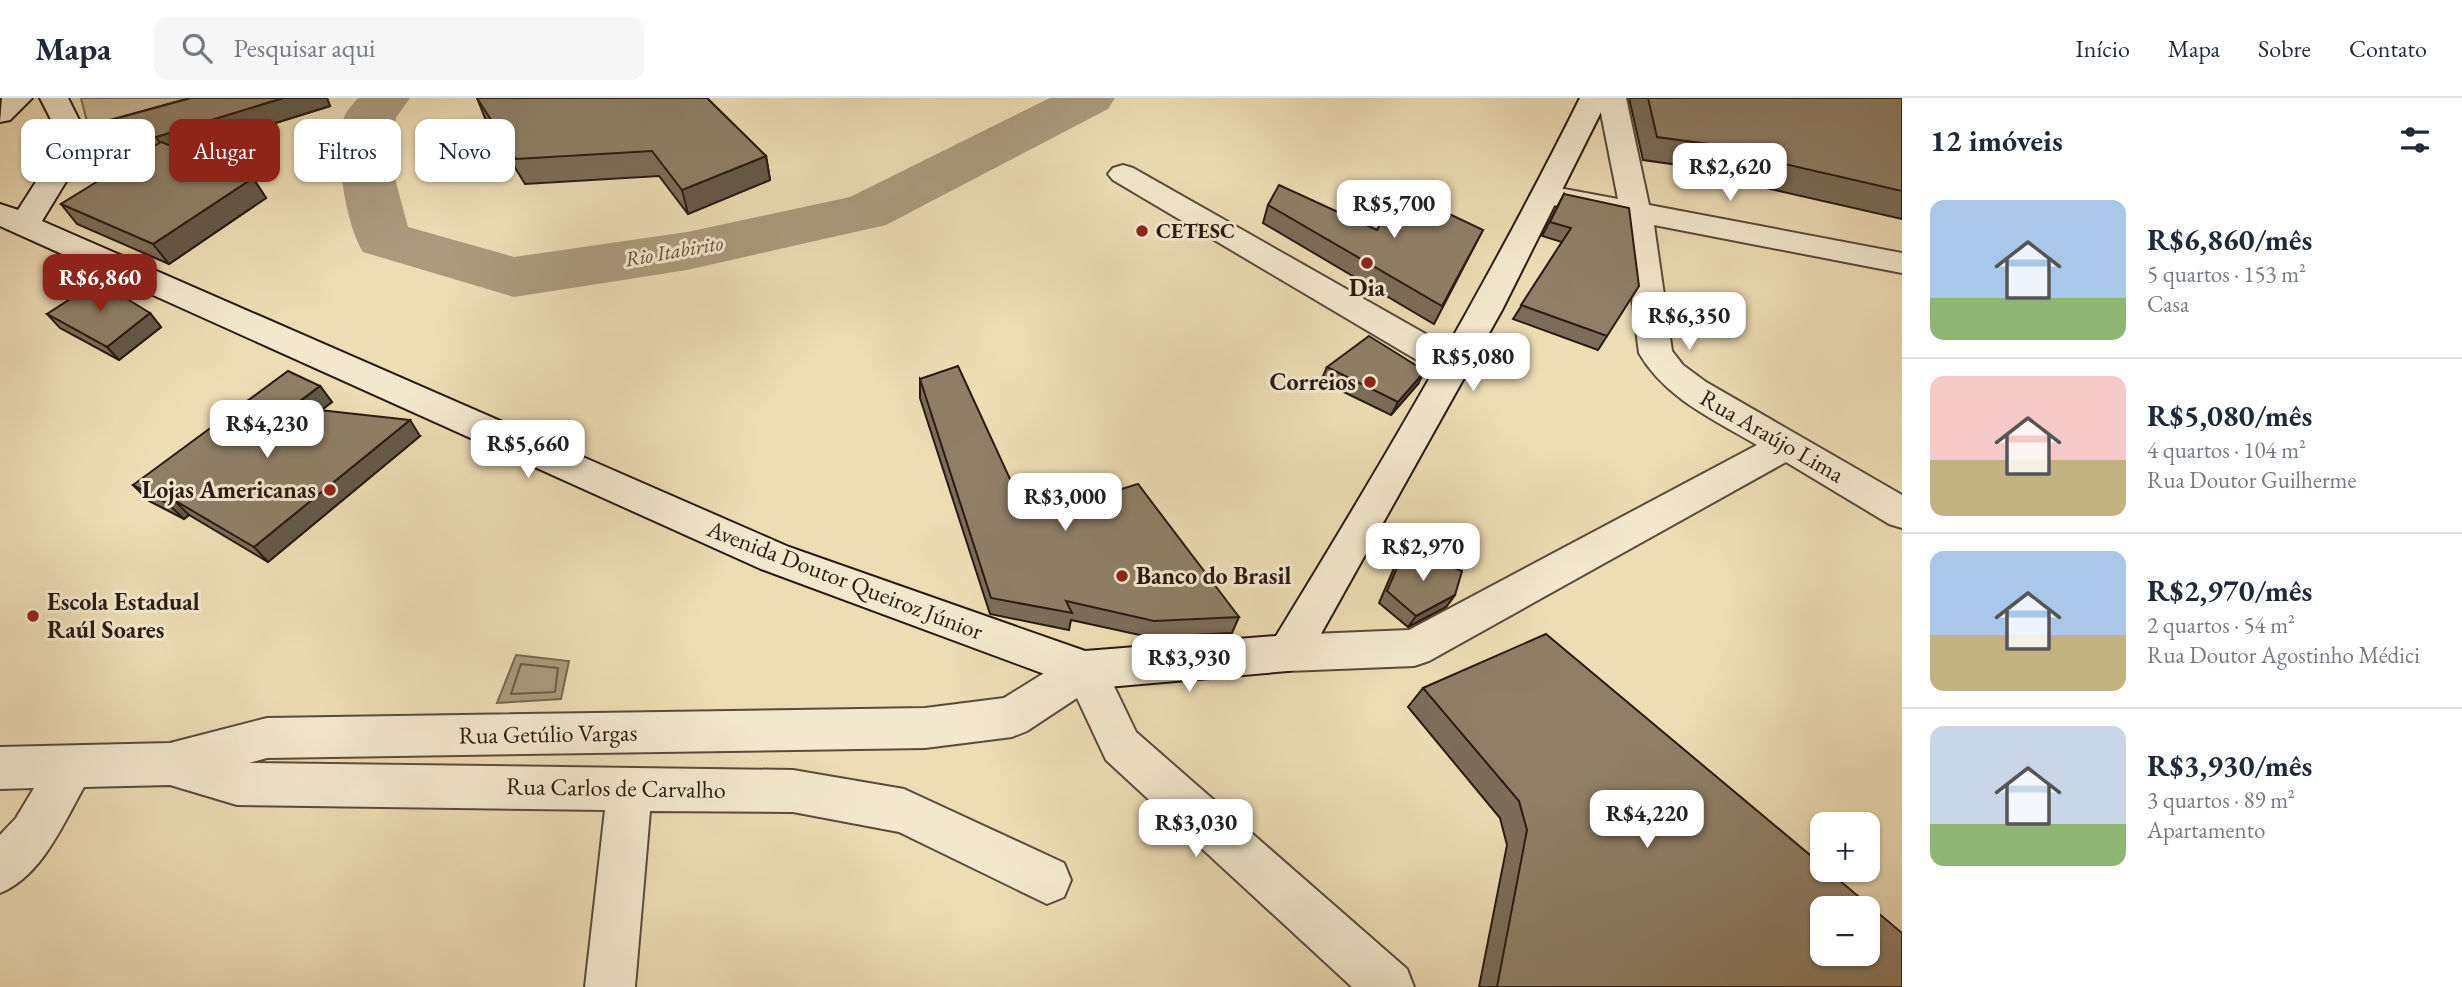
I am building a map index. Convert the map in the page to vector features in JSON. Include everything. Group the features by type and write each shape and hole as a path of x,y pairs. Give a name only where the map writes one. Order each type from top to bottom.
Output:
{"street":[{"path":"0,114 18,98"},
{"path":"54,98 65,119"},
{"path":"155,119 232,98"},
{"path":"1288,653 1456,367 1548,195 1594,98"},
{"name":"Rua Araújo Lima","path":"1612,98 1636,211 1656,353 1671,374 1694,391 1902,513"},
{"path":"1123,174 1456,367"},
{"path":"12,219 42,182"},
{"path":"1548,195 1902,262"},
{"name":"Avenida Doutor Queiroz Júnior","path":"12,219 775,558 1085,670 1288,653 1414,648 1787,445"},
{"path":"1085,670 1121,746 1389,987"},
{"name":"Rua Getúlio Vargas","path":"0,768 170,765 267,738 925,728 1012,717 1085,670"},
{"name":"Rua Carlos de Carvalho","path":"170,765 237,784 793,791 882,804 904,811 1047,880"},
{"path":"0,870 32,834 71,766"},
{"path":"610,987 630,787"}],"shaded area":[{"path":"81,98 189,98 113,119 86,119"}],"water":[{"path":"516,655 569,661 561,699 497,703"}],"building":[{"path":"191,98 283,98 215,119 169,119 169,133 156,137 155,119 114,119"},
{"path":"477,98 707,98 766,156 682,190 652,151 516,159 515,119 490,119"},
{"path":"1648,98 1902,98 1902,191 1780,163 1775,153 1657,137"},
{"path":"161,142 169,145 169,182 247,182 153,244 61,204 96,182 155,182 155,146"},
{"path":"1279,185 1377,230 1399,190 1483,230 1442,306 1268,205"},
{"path":"1564,194 1629,208 1639,286 1607,336 1521,305 1571,228 1550,222"},
{"path":"98,281 150,313 107,347 47,314"},
{"name":"Correios","path":"1369,336 1425,371 1398,402 1327,367"},
{"path":"958,366 1028,518 1138,484 1239,617 1154,621 1066,601 1072,613 991,598 920,379"},
{"path":"288,371 320,386 292,407 410,420 254,547 174,500 168,504 133,485"},
{"path":"1405,549 1462,571 1455,595 1416,616 1387,591"},
{"path":"1546,634 1810,855 1810,882 1841,882 1858,896 1810,896 1810,966 1880,966 1880,915 1902,933 1902,987 1497,987 1527,830 1519,801 1423,688"}],"waterway":[{"name":"Rio Itabirito","path":"385,98 370,117 367,175 383,239 514,277 687,251 866,212 1090,98"}],"place":[{"name":"CETESC","path":"1142,231"},
{"name":"Dia","path":"1367,263"},
{"name":"Correios","path":"1370,382"},
{"name":"Lojas Americanas","path":"330,490"},
{"name":"Banco do Brasil","path":"1122,576"},
{"name":"Escola Estadual Raúl Soares","path":"33,616"}]}
